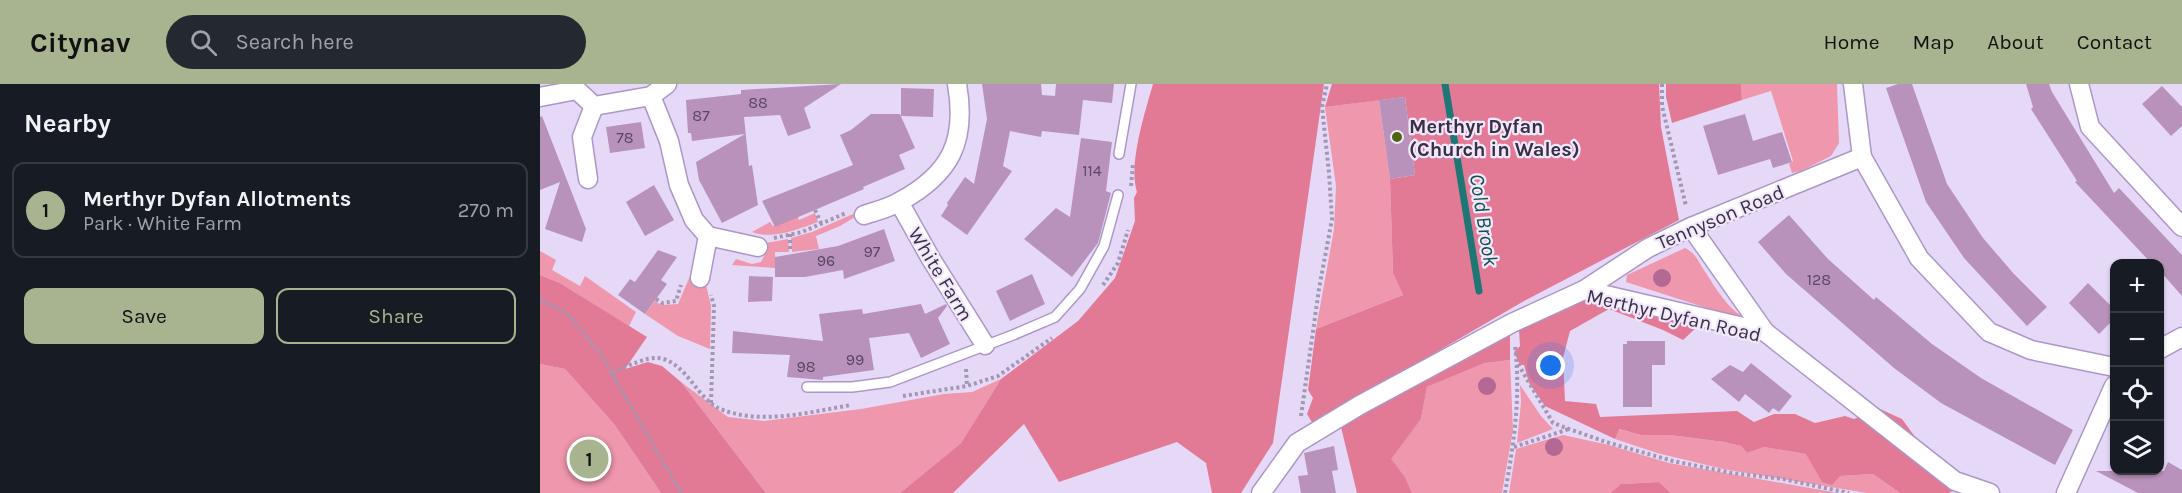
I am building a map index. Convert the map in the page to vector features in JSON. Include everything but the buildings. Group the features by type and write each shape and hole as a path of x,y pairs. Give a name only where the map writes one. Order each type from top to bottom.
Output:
{"street":[{"path":"594,106 651,96 667,84"},
{"path":"864,215 899,202 937,175 951,158 958,138 961,108 957,84"},
{"path":"1853,84 1862,158 1919,258 1989,332 2031,350 2110,366"},
{"path":"2079,84 2090,127 2182,227"},
{"path":"540,97 577,90 594,106"},
{"path":"651,96 669,141 679,185 694,220 708,236 758,247"},
{"path":"588,179 582,137 594,106"},
{"name":"Tennyson Road","path":"1584,290 1648,248 1691,227 1862,158"},
{"name":"White Farm","path":"899,202 985,345"},
{"path":"1691,227 1765,332"},
{"path":"700,278 708,236"},
{"name":"Merthyr Dyfan Road","path":"1261,493 1297,443 1360,405 1512,323 1584,290 1765,332 1954,481 1990,493"},
{"path":"2164,347 2182,337"},
{"path":"2066,493 2110,397"}],"lane":[{"path":"1119,154 1131,84"},
{"path":"807,387 852,387 890,382 1055,317 1080,289 1104,246 1118,195"}],"path":[{"path":"1297,443 1319,289 1332,219 1322,107 1327,84"},
{"path":"1662,84 1662,106 1691,227"},
{"path":"1131,171 1131,192"},
{"path":"758,247 766,239 802,232 853,209 864,215"},
{"path":"815,210 821,223"},
{"path":"1098,290 1118,263 1128,227"},
{"path":"790,234 790,252"},
{"path":"700,278 709,283 714,306 711,403"},
{"path":"540,300 566,312 600,353 681,493"},
{"path":"1505,493 1516,433 1518,364 1512,323"},
{"path":"892,398 968,386 998,376 1055,335"},
{"path":"612,372 652,357 664,358 684,372 699,392 716,407 734,413 758,416 801,414 858,404"},
{"path":"1518,364 1553,423 1606,442 1673,461 1732,473 1783,479 1850,493"},
{"path":"1513,447 1569,429"}],"shaded area":[{"path":"1153,84 1324,84 1273,443 1241,493 1212,493 1206,463 1177,442 1059,482 1024,424 953,493 900,493 961,443 1001,379 1078,321 1115,278 1135,221 1136,153"},
{"path":"1332,84 1659,84 1661,127 1679,220 1524,301 1313,424 1307,414 1313,398 1308,390 1316,329 1403,295 1393,273 1390,179 1415,175 1405,97 1325,107"},
{"path":"1666,84 1741,84 1742,100 1672,123 1666,97"},
{"path":"1741,84 1837,84 1839,143 1831,156 1792,173 1789,164 1793,161 1771,91 1742,100"},
{"path":"1379,100 1390,179 1393,273 1403,295 1316,329 1334,229 1336,186 1325,107"},
{"path":"815,213 818,222 794,230 768,235 752,232 770,222 773,226 797,215 799,220"},
{"path":"853,214 855,217 840,226 816,236 819,249 792,252 791,238 812,232"},
{"path":"788,239 789,252 775,252 775,268 732,265 736,259 752,264 761,262 766,252 766,243"},
{"path":"1685,248 1695,256 1722,297 1744,320 1626,282 1627,275"},
{"path":"540,251 556,260 552,270 580,286 585,276 636,312 629,326 560,283 540,275"},
{"path":"540,275 560,283 647,337 625,369 648,362 662,366 681,382 766,493 661,493 614,424 565,369 540,364"},
{"path":"690,276 695,283 706,285 711,306 710,349 678,336 645,314 655,301 661,305 678,304"},
{"path":"1582,292 1695,313 1698,326 1683,340 1609,309 1570,331 1563,358 1565,401 1596,404 1600,417 1737,411 1754,422 1774,414 1795,414 1815,423 1845,416 1854,419 1880,409 1902,419 1926,452 1950,468 1954,490 1949,493 1900,493 1873,474 1840,476 1832,485 1822,482 1806,454 1764,447 1747,453 1741,446 1724,442 1670,435 1641,435 1619,429 1615,439 1545,406 1529,383 1524,365 1520,365 1514,352 1520,346 1519,329"},
{"path":"1510,334 1510,360 1485,363 1427,387 1421,419 1391,459 1405,477 1412,493 1357,493 1340,423"},
{"path":"1510,360 1513,430 1502,493 1412,493 1405,477 1390,459 1421,419 1427,387 1485,363"},
{"path":"540,364 565,369 614,424 661,493 540,493"},
{"path":"1001,379 961,443 900,493 766,493 681,382 728,417 764,421 861,409 944,394 972,392"},
{"path":"1520,385 1541,416 1553,429 1517,443 1521,402"},
{"path":"1618,429 1641,435 1670,435 1724,442 1741,446 1747,453 1764,447 1807,454 1822,482 1840,476 1873,474 1900,493 1867,493 1723,469 1657,453 1615,439"},
{"path":"1563,435 1609,445 1669,463 1838,493 1671,493 1659,482 1621,484 1610,493 1509,493 1516,449"},
{"path":"1659,482 1671,493 1610,493 1621,484"}],"waterway":[{"name":"Cold Brook","path":"1445,84 1479,291"}],"place":[{"name":"Merthyr Dyfan (Church in Wales)","path":"1397,137"},
{"name":"Merthyr Dyfan Allotments","path":"589,459"}]}
